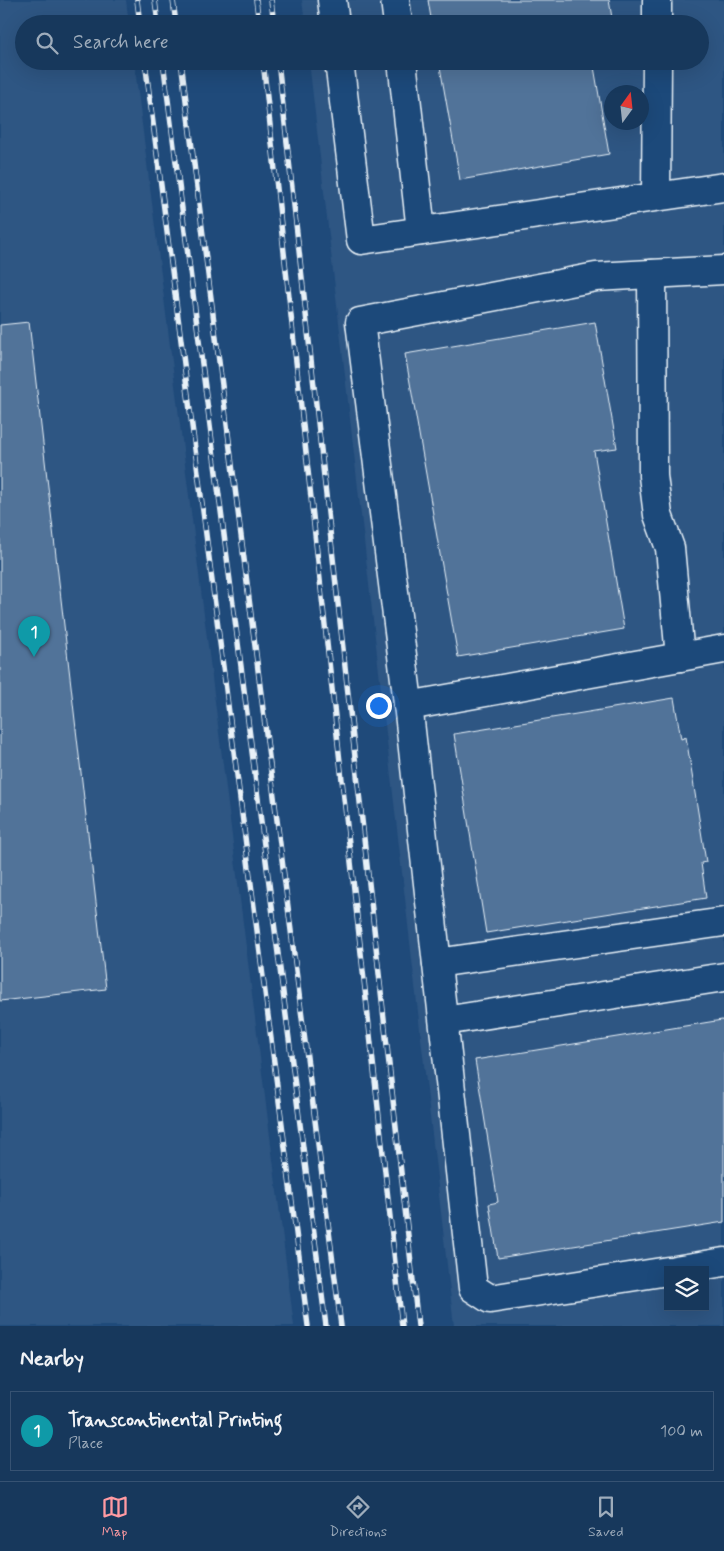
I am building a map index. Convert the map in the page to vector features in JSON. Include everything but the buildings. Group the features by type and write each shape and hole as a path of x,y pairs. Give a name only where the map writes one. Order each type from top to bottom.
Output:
{"lane":[{"path":"332,0 334,15"},
{"path":"395,0 397,15"},
{"path":"657,15 658,0"},
{"path":"340,70 361,240 724,187"},
{"path":"403,70 421,231"},
{"path":"656,196 657,70"},
{"path":"664,1272 490,1299 473,1288 408,706 360,322 596,277 724,270"},
{"path":"652,274 653,476 658,515 670,548 680,657"},
{"path":"408,706 724,649"},
{"path":"437,963 724,922"},
{"path":"444,1021 724,978"},
{"path":"700,1266 724,1262"}],"shaded area":[{"path":"0,0 126,0 128,15 15,15 15,70 135,70 294,1326 0,1326"},
{"path":"302,0 724,0 724,1326 454,1326 310,70 709,70 709,15 304,15"}],"railway":[{"path":"137,0 139,15"},
{"path":"155,0 157,15"},
{"path":"173,0 175,15"},
{"path":"256,0 258,15"},
{"path":"271,0 273,15"},
{"path":"146,70 308,1326"},
{"path":"164,70 326,1326"},
{"path":"182,70 341,1326"},
{"path":"264,70 402,1326"},
{"path":"279,70 418,1326"}],"place":[{"name":"Transcontinental Printing","path":"34,657"}]}
